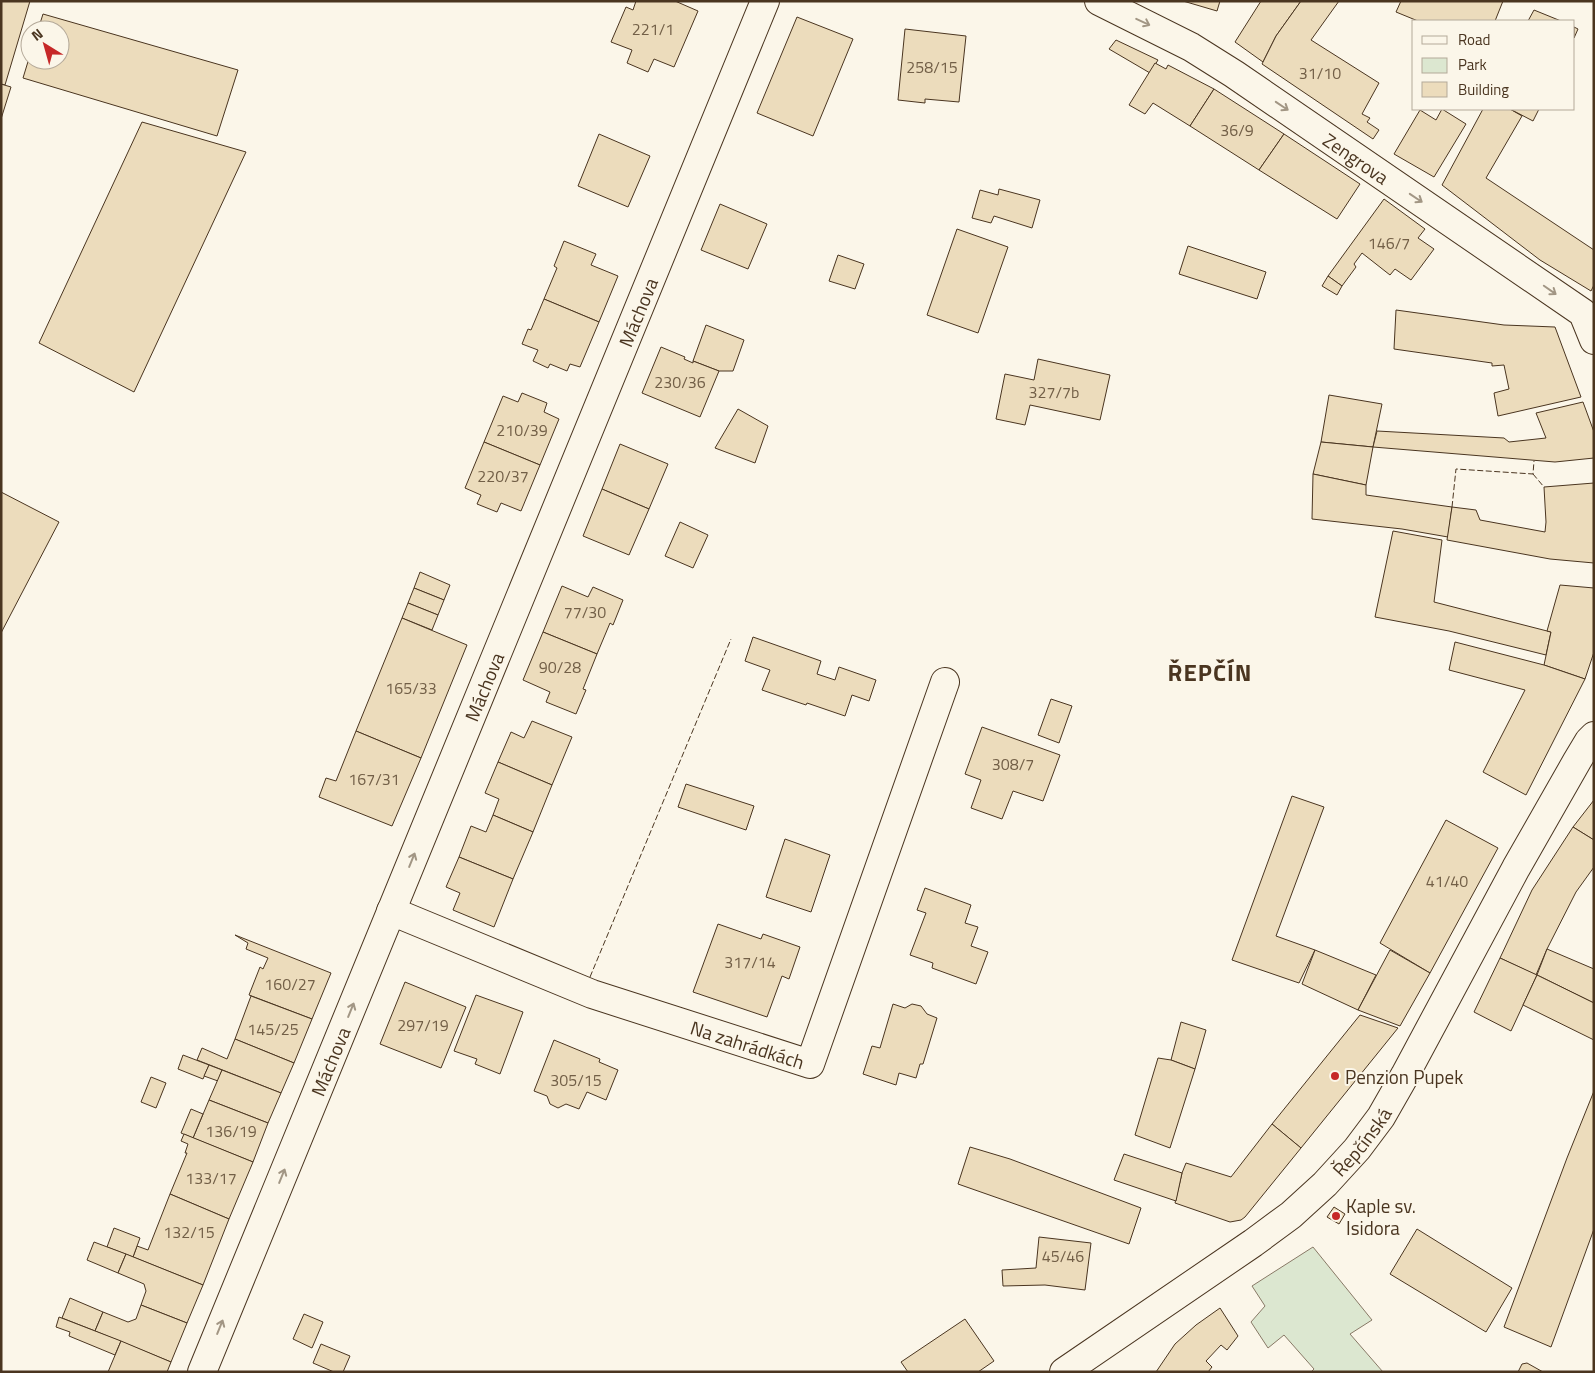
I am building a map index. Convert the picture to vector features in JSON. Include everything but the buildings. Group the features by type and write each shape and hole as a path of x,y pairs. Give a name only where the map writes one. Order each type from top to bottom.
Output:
{"street":[{"name":"Máchova","path":"202,1372 765,1"},
{"name":"Zengrova","path":"1099,1 1173,37 1234,74 1588,314 1594,340"},
{"name":"Na zahrádkách","path":"391,911 592,994 810,1064 945,682"},
{"name":"Řepčínská","path":"1064,1372 1253,1243 1325,1184 1357,1149 1381,1117 1516,868 1577,761 1594,736"}],"green space":[{"path":"1313,1247 1372,1320 1350,1334 1383,1372 1311,1372 1314,1369 1284,1335 1268,1348 1251,1322 1265,1306 1252,1286"}],"fence":[{"path":"1452,507 1456,469 1533,474 1534,461"},
{"path":"1533,474 1544,487"},
{"path":"590,977 731,639"}],"place":[{"name":"Penzion Pupek","path":"1335,1076"},
{"name":"Kaple sv. Isidora","path":"1336,1216"}],"district":[{"name":"ŘEPČÍN","path":"1210,672"}]}
